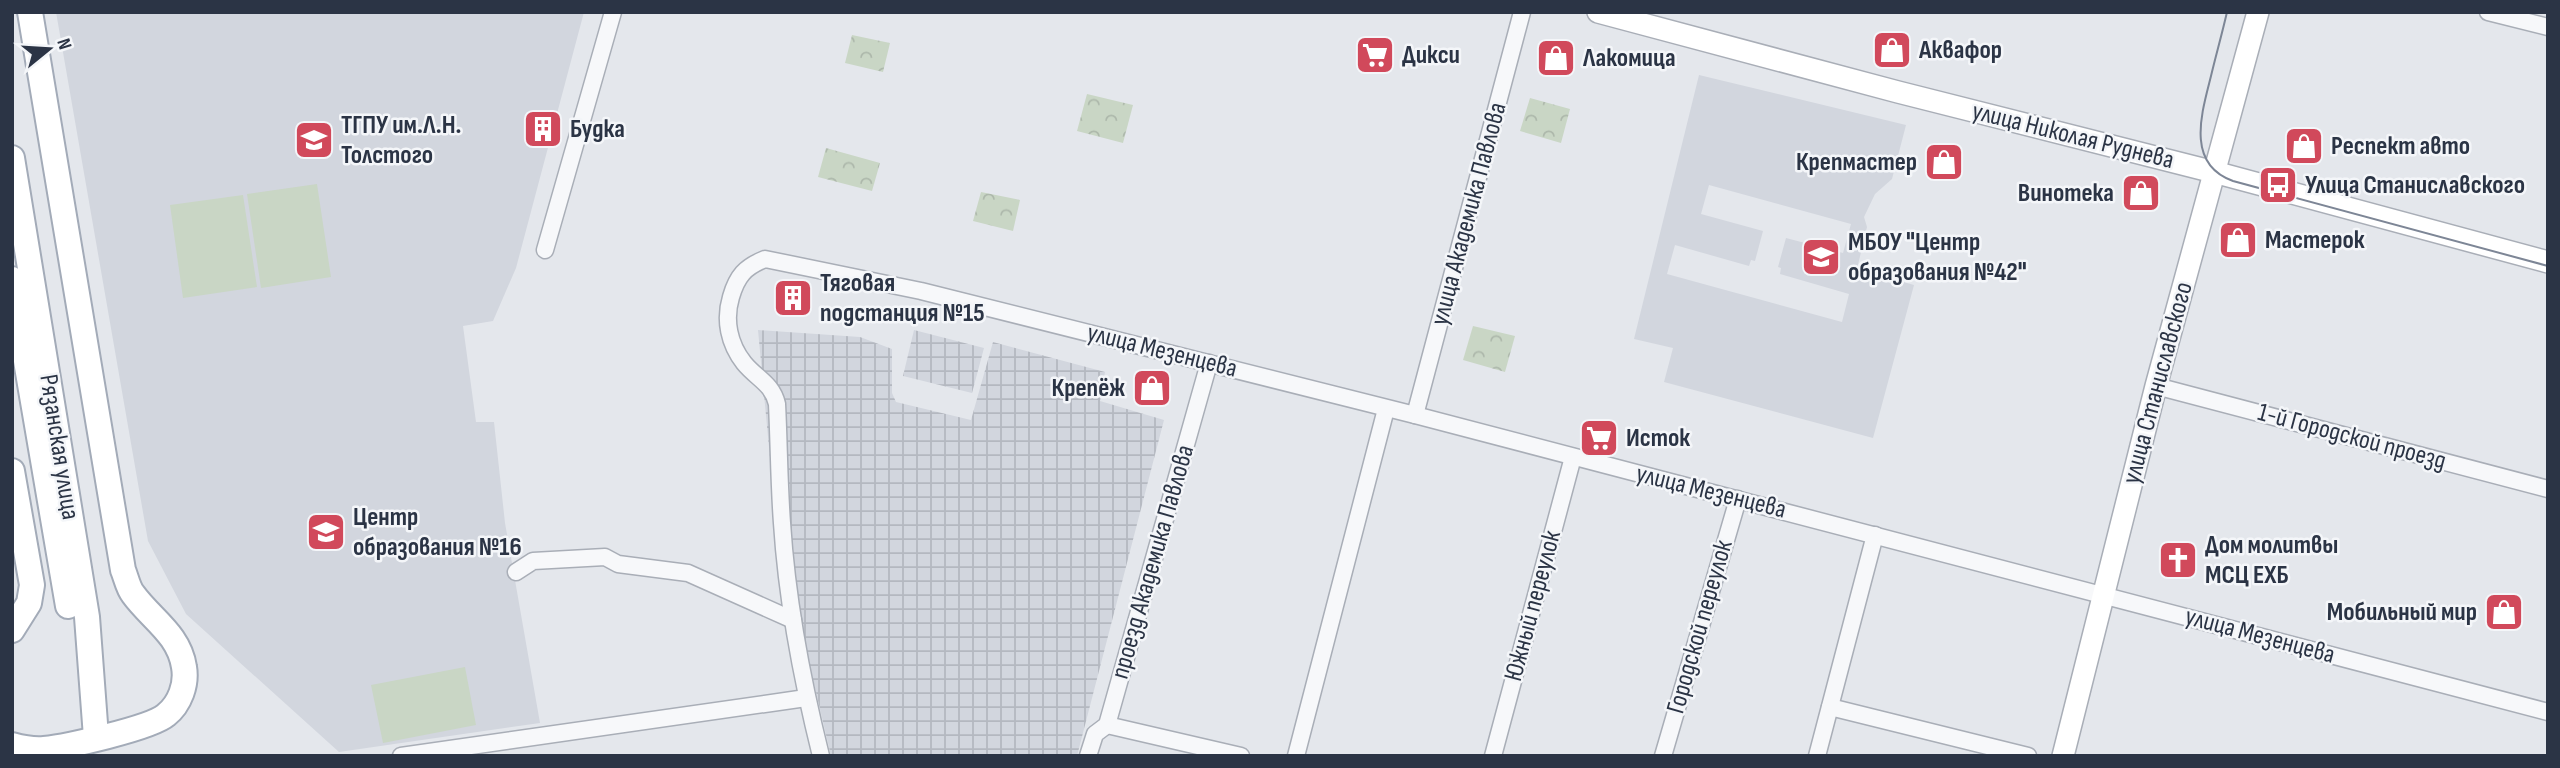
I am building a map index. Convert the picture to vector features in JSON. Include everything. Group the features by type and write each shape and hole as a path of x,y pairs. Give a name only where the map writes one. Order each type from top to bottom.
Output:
{"main road":[{"path":"12,745 24,749 98,747 165,717 178,702 185,669 170,632 132,593 123,570 30,12"},
{"name":"Рязанская улица","path":"12,158 87,617 98,747"},
{"name":"Рязанская улица","path":"12,279 53,523 98,747"},
{"path":"12,471 32,585"},
{"path":"12,630 29,603 32,585 53,523"}],"street":[{"path":"545,250 612,12"},
{"name":"улица Академика Павлова","path":"1415,415 1522,12"},
{"name":"улица Николая Руднева","path":"1598,12 2548,261"},
{"name":"улица Станиславского","path":"2063,756 2156,386 2258,12"},
{"path":"2488,12 2548,27"},
{"name":"улица Мезенцева","path":"793,620 782,524 777,404 774,392 745,364 731,343 727,311 736,280 748,266 765,259 921,291 1415,415 2548,712"},
{"name":"проезд Академика Павлова","path":"1088,756 1095,734 1107,725 1209,363"},
{"name":"1-й Городской проезд","path":"2156,386 2548,489"},
{"path":"1296,756 1386,409"},
{"name":"Южный переулок","path":"1493,756 1573,457"},
{"name":"Городской переулок","path":"1663,756 1738,499"},
{"path":"1817,756 1875,535"},
{"path":"516,572 533,561 605,557 618,564 688,573 793,620 806,698 821,756"},
{"path":"401,756 806,698"},
{"path":"1830,708 2028,756"},
{"path":"1107,725 1241,756"}],"shaded area":[{"path":"56,12 584,12 516,268 493,321 463,326 476,422 494,422 505,523 540,723 339,752 186,614 148,541"},
{"name":"МБОУ \"Центр образования №42\"","path":"1699,75 1906,125 1892,179 1875,194 1864,217 1867,227 1857,269 1914,285 1873,438 1664,382 1673,348 1634,339","holes":["1709,185 1851,224 1843,253 1786,238 1778,267 1781,268 1780,274 1849,294 1842,322 1667,274 1675,245 1749,266 1751,260 1755,261 1763,231 1701,214"]},
{"path":"758,330 860,337 892,349 892,393 896,402 971,420 993,342 1105,372 1100,401 1164,420 1077,756 831,756 776,522"},
{"path":"914,330 984,348 972,393 903,376"}],"green space":[{"path":"852,35 890,43 883,72 845,63"},
{"path":"1087,94 1133,105 1123,143 1077,131"},
{"path":"1530,98 1570,109 1561,143 1520,131"},
{"path":"826,148 880,163 872,191 818,177"},
{"path":"317,184 331,277 261,288 247,194"},
{"path":"981,192 1020,200 1013,231 973,221"},
{"path":"243,195 257,287 183,298 170,205"},
{"path":"1473,326 1515,336 1505,372 1463,360"},
{"path":"465,667 476,725 383,743 371,685"}],"tram line":[{"path":"2227,12 2201,121 2203,150 2208,162 2218,173 2233,181 2548,266"}],"place":[{"name":"Аквафор","path":"1892,50"},
{"name":"Дикси","path":"1375,55"},
{"name":"Лакомица","path":"1556,58"},
{"name":"Будка","path":"543,129"},
{"name":"ТГПУ им.Л.Н. Толстого","path":"314,140"},
{"name":"Респект авто","path":"2304,146"},
{"name":"Крепмастер","path":"1944,162"},
{"name":"Улица Станиславского","path":"2278,185"},
{"name":"Винотека","path":"2141,193"},
{"name":"Мастерок","path":"2238,240"},
{"name":"МБОУ \"Центр образования №42\"","path":"1821,257"},
{"name":"Тяговая подстанция №15","path":"793,298"},
{"name":"Крепёж","path":"1152,388"},
{"name":"Исток","path":"1599,438"},
{"name":"Центр образования №16","path":"326,532"},
{"name":"Дом молитвы МСЦ ЕХБ","path":"2178,560"},
{"name":"Мобильный мир","path":"2504,612"}]}
